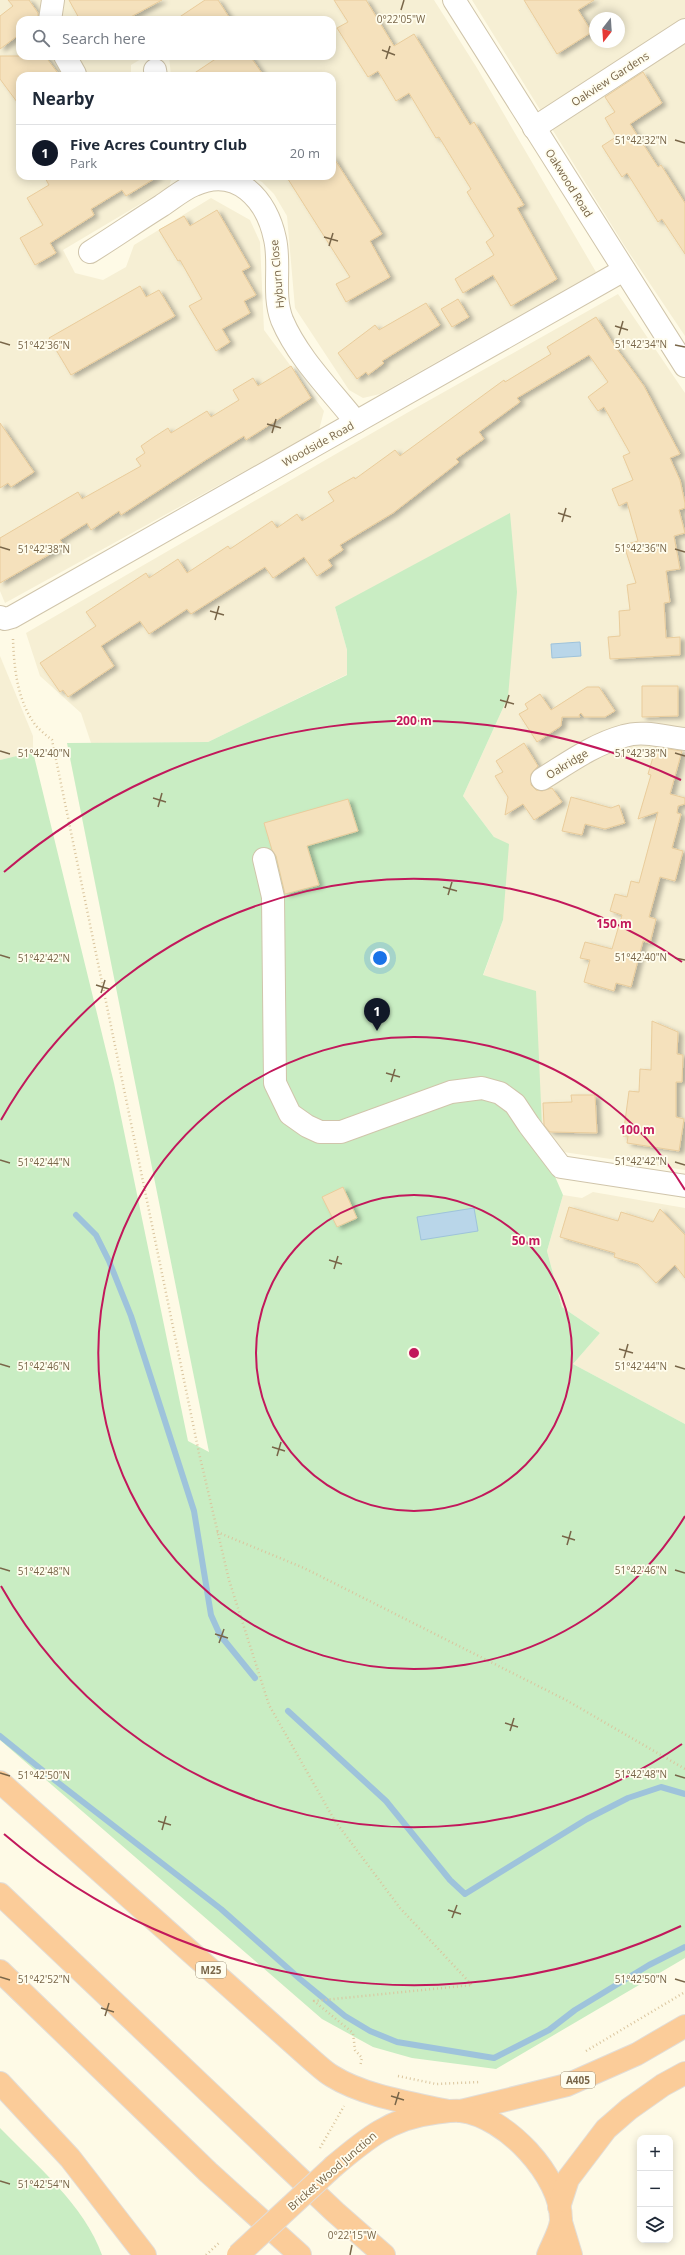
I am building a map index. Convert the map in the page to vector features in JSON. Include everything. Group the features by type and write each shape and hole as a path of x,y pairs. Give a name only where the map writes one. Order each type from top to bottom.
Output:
{"highway":[{"name":"M25","path":"0,1782 313,2061 332,2076 357,2078 401,2101 454,2111"},
{"path":"0,1894 335,2212 384,2255"},
{"path":"0,1971 208,2172 300,2255"},
{"name":"A405","path":"454,2111 567,2085 637,2054 685,2026"},
{"path":"548,2255 560,2215 568,2179 606,2129 629,2109 663,2085 685,2073"},
{"path":"0,2083 70,2158 145,2255"},
{"name":"Bricket Wood Junction","path":"238,2255 334,2166 370,2136 395,2122 418,2115 454,2111 475,2114 502,2127 538,2163 550,2182 571,2255"}],"street":[{"path":"51,16 53,0"},
{"name":"Oakwood Road","path":"454,0 685,366"},
{"name":"Oakview Gardens","path":"534,128 685,30"},
{"name":"Hyburn Close","path":"90,252 192,180"},
{"name":"Hyburn Close","path":"226,180 247,188 262,204 270,219 276,240 278,303 282,319 295,344 356,422"},
{"name":"Woodside Road","path":"6,617 356,422 624,270"},
{"name":"Oakridge","path":"542,780 584,753 624,736 647,734 685,739"},
{"path":"264,859 273,897 275,1083 290,1114 306,1126 320,1132 341,1132 451,1092 482,1088 500,1093 515,1104 561,1167 685,1186"}],"path":[{"path":"6,617 15,672 34,723 52,740 196,1437 229,1580 269,1705 335,1822 400,1908 472,1985 314,2001 353,2033 355,2050 362,2058 357,2078 340,2114 320,2148"},
{"path":"218,1532 304,1568 566,1700 685,1769"},
{"path":"580,2055 685,1992"},
{"path":"357,2078 368,2070"},
{"path":"390,2075 436,2084 487,2082"},
{"path":"206,2255 219,2243"}],"shaded area":[{"path":"0,0 434,0 477,68 596,272 380,394 363,398 349,390 295,308 287,216 274,194 258,180 336,180 336,72 171,72 169,60 336,60 336,16 16,16 16,60 139,60 131,65 131,72 16,72 16,180 171,180 169,187 63,250 75,273 103,280 126,267 134,245 211,198 250,220 260,242 264,330 324,411 319,430 5,603 0,591"},
{"path":"472,0 685,0 685,336 624,245"},
{"path":"618,294 685,393 685,1170 543,1149 483,976 503,920 494,837 463,796 508,697 335,607 347,650 348,674 208,742 91,743 81,713 40,676 26,633 412,410"},
{"path":"0,656 33,736 33,752 0,760"},
{"path":"593,1192 685,1208 685,1424 573,1364 600,1333 562,1307 547,1251 563,1195 582,1198"}],"green space":[{"path":"510,513 517,592 508,697 463,796 494,837 509,844 503,920 483,975 536,991 543,1149 563,1195 547,1251 562,1307 600,1333 573,1364 685,1424 685,1958 496,2069 412,2058 373,2047 322,2019 0,1740 0,760 33,752 114,1083 188,1441 209,1452 67,743 208,742 347,675 347,650 335,607"},
{"path":"0,2128 43,2171 71,2203 84,2220 102,2255 0,2255"}],"water":[{"path":"580,642 581,656 552,658 551,644"},
{"path":"474,1208 478,1231 421,1240 417,1217"}],"building":[{"path":"8,0 29,0 38,13 38,16 16,16 16,37 0,49 0,16 13,6"},
{"path":"69,0 162,0 132,16 78,16"},
{"path":"205,0 218,0 228,16 181,16"},
{"path":"334,0 366,0 394,46 414,34 470,125 474,122 524,205 517,208 557,279 511,306 493,275 463,293 455,279 494,255 486,242 494,236 467,192 471,189 439,137 436,138 409,93 396,101 378,71 368,77 337,28 348,22"},
{"path":"524,0 594,0 578,10 589,27 589,34 557,54"},
{"path":"0,56 16,56 16,60 48,60 57,72 16,72 16,101 0,79"},
{"path":"214,60 253,60 261,72 196,72"},
{"path":"643,72 662,103 630,124 658,167 661,165 685,203 685,254 662,219 658,222 627,173 622,177 602,146 616,137 605,118 615,112 605,97"},
{"path":"336,161 382,234 370,241 390,277 346,302 336,284 350,277 289,180 336,180"},
{"path":"46,180 152,180 126,196 122,190 91,209 94,215 50,243 56,253 35,265 20,238 43,225 27,198 49,185"},
{"path":"217,210 250,267 242,271 256,295 244,301 250,313 222,329 230,342 216,351 189,306 202,299 180,260 178,261 159,230 184,216 190,226"},
{"path":"140,286 146,297 159,290 175,316 71,375 49,338"},
{"path":"458,299 469,317 452,327 441,309"},
{"path":"426,303 440,325 382,361 384,363 368,375 366,372 357,379 338,353 375,325 379,330"},
{"path":"596,317 614,345 644,386 680,454 670,458 680,480 685,503 685,508 679,510 685,533 674,536 680,569 666,571 670,602 664,603 666,638 680,637 680,655 610,659 608,637 620,636 619,611 630,610 627,585 636,583 624,545 638,541 627,502 619,506 612,489 633,480 623,456 630,453 604,407 598,411 588,397 608,382 589,355 517,398 520,402 479,432 484,439 456,459 459,462 393,513 340,545 343,550 328,560 332,566 317,576 304,557 273,578 265,567 191,614 187,609 149,634 140,621 101,646 114,666 68,697 63,690 60,692 40,663 96,626 86,612 146,573 149,578 178,559 187,573 228,546 230,549 272,521 277,528 297,514 302,521 334,501 328,492 354,477 355,479 395,450 400,456 504,380 505,382 551,354 547,347"},
{"path":"291,366 311,398 246,440 244,436 121,515 119,511 91,530 87,523 60,540 64,546 0,583 0,538 78,492 82,499 141,466 136,459 145,453 141,446 154,437 168,428 171,433 207,411 211,417 239,400 233,390 253,378 258,386"},
{"path":"0,423 34,472 11,487 8,483 0,488"},
{"path":"642,686 678,686 678,716 642,717"},
{"path":"587,687 599,687 615,711 605,717 584,717 581,713 579,715 580,717 562,717 561,726 537,742 519,714 528,709 525,704 540,694 551,710"},
{"path":"524,743 538,766 531,774 531,785 536,790 542,791 552,788 562,802 534,820 523,804 505,815 508,797 495,776 503,772 496,761"},
{"path":"656,747 682,751 670,794 685,798 685,804 678,806 677,813 681,814 672,848 683,851 675,881 660,877 649,917 656,919 650,943 643,941 631,987 616,983 614,991 584,982 590,960 580,958 585,942 612,949 622,915 610,911 615,894 627,897 631,881 639,883 658,812 638,819 651,775 648,774"},
{"path":"571,797 611,808 619,805 625,823 605,829 585,824 582,835 562,831"},
{"path":"348,799 358,831 307,846 319,885 285,894 276,856 272,850 264,823"},
{"path":"652,1021 678,1032 677,1054 683,1055 682,1082 676,1082 676,1117 684,1119 679,1151 627,1143 628,1136 623,1136 629,1091 639,1092 640,1069 651,1070"},
{"path":"571,1095 595,1095 597,1133 550,1132 544,1125 543,1103 572,1102"},
{"path":"343,1187 357,1218 337,1227 322,1197"},
{"path":"569,1207 618,1221 621,1212 653,1222 660,1209 685,1235 685,1278 675,1265 656,1283 638,1264 614,1257 615,1253 560,1237"}],"waterway":[{"path":"76,1215 96,1235 109,1261 131,1316 194,1511 211,1615 220,1635 255,1678"},
{"path":"288,1711 386,1801 450,1880 465,1894 587,1819 628,1798 661,1787 685,1794"},
{"path":"0,1736 221,1909 300,1979 345,2016 370,2031 397,2042 494,2058 549,2030 575,2010 649,1965 685,1947"}],"place":[{"name":"Five Acres Country Club","path":"377,1031"}]}
